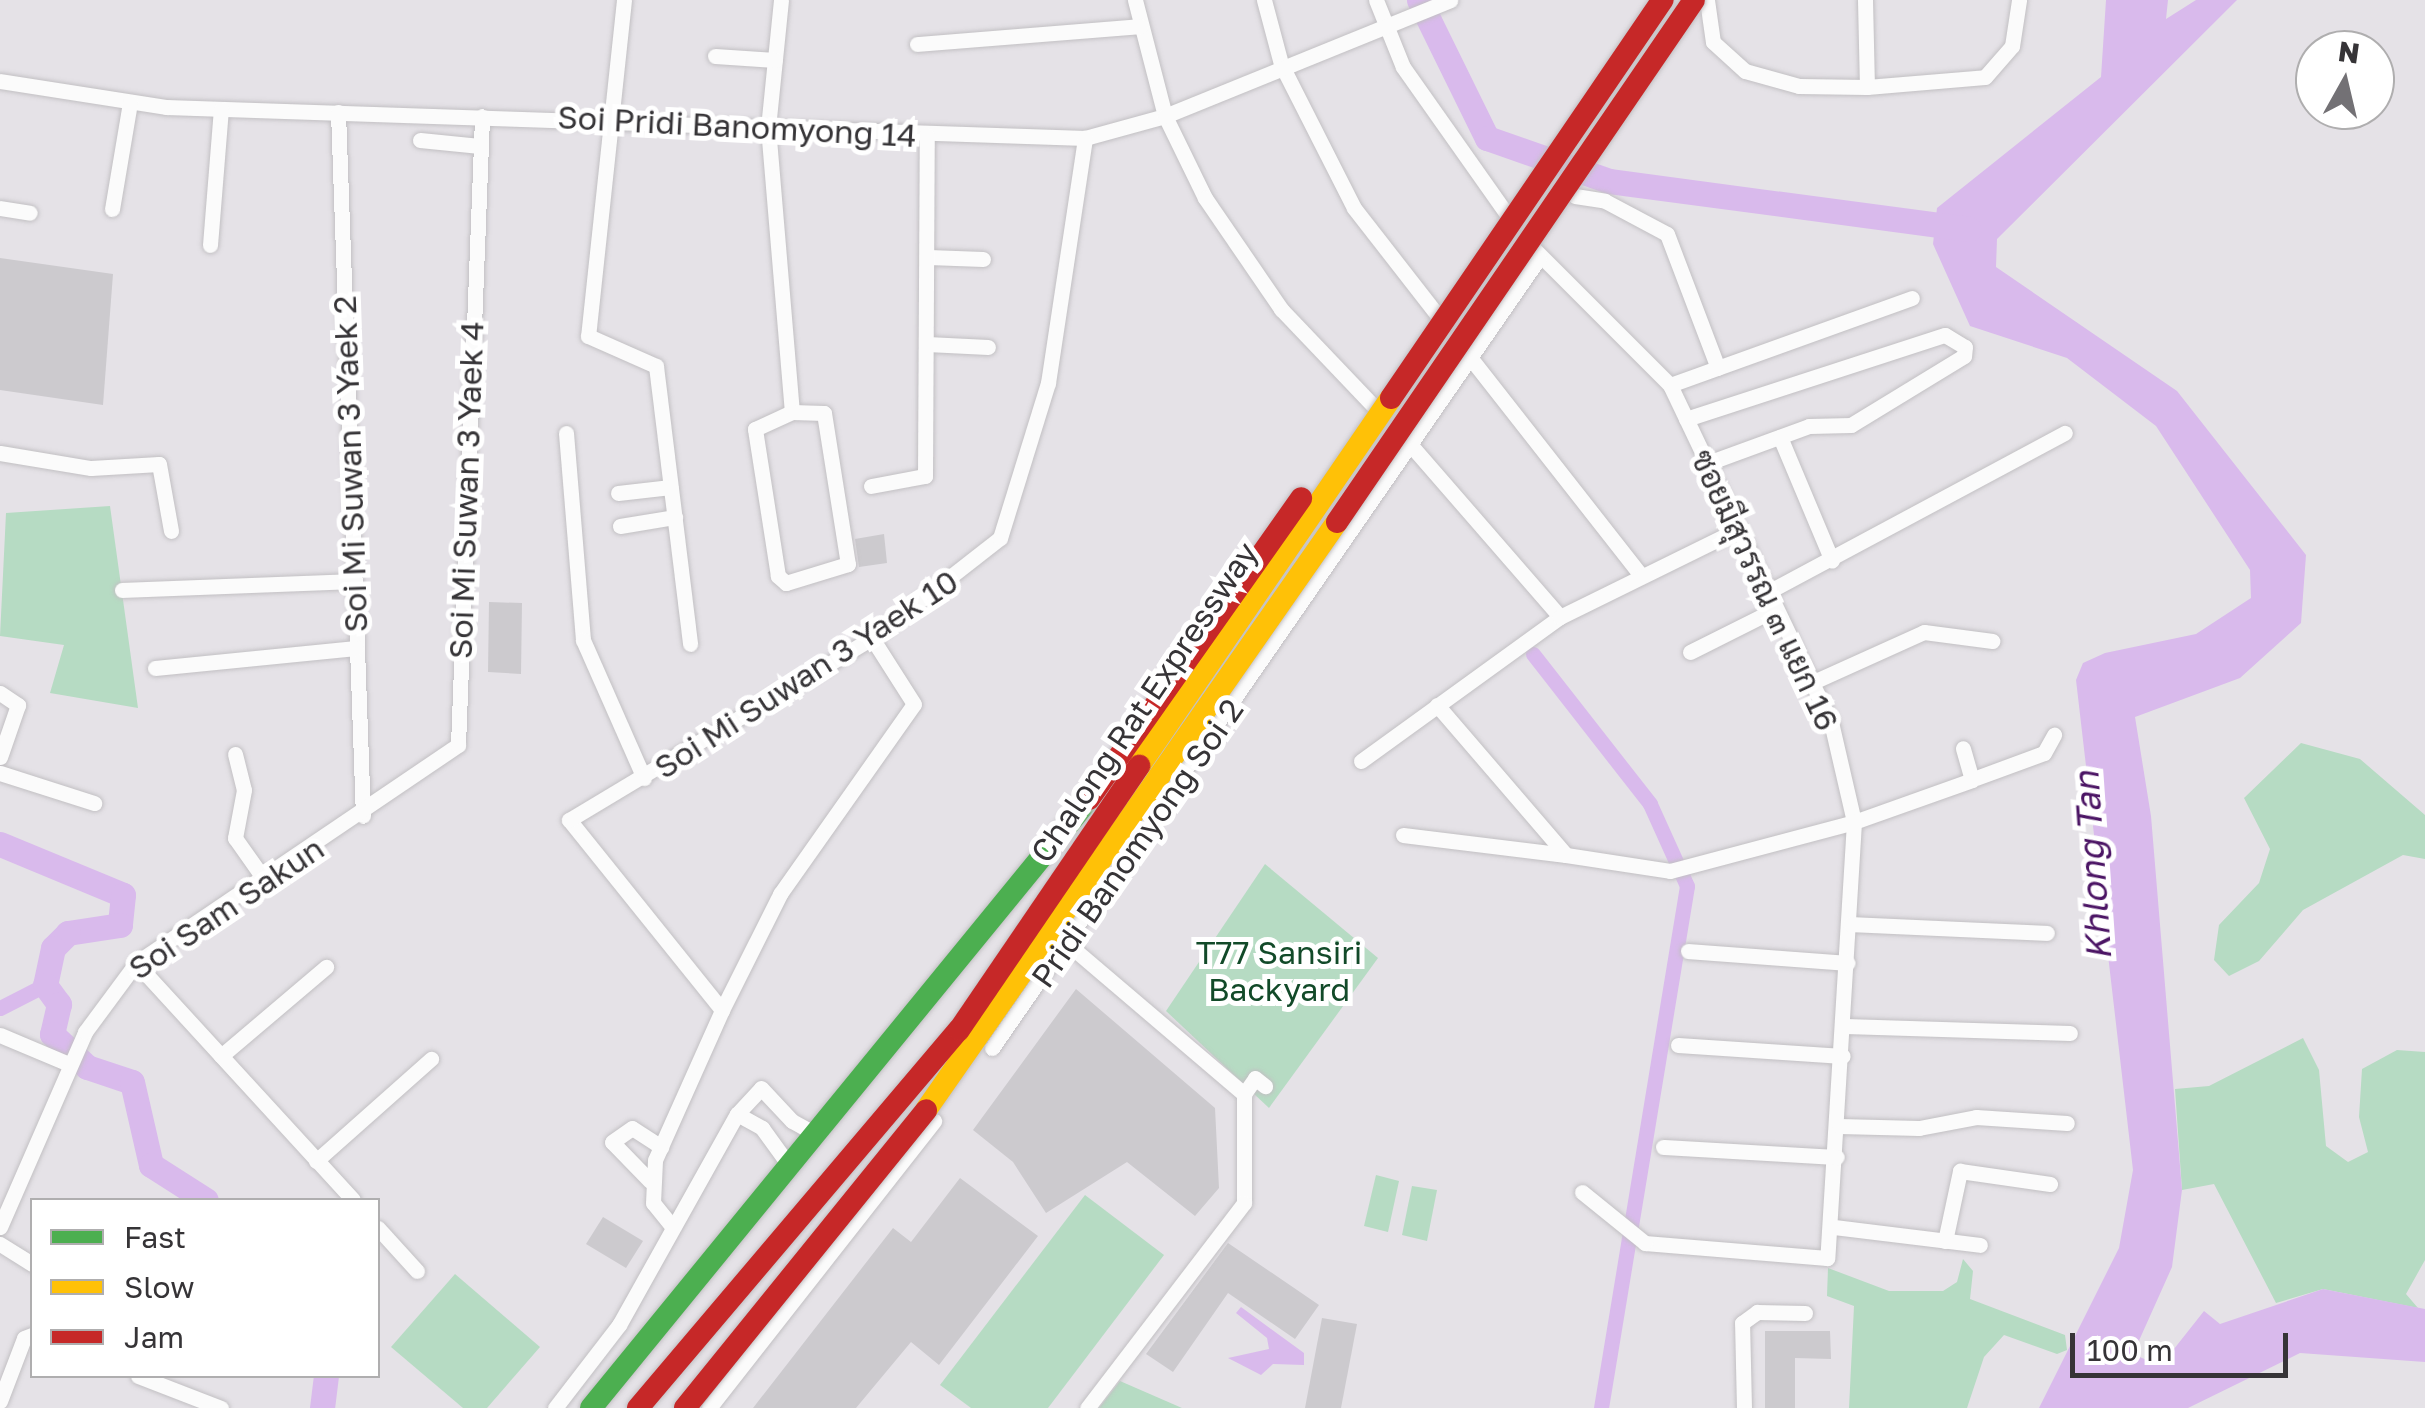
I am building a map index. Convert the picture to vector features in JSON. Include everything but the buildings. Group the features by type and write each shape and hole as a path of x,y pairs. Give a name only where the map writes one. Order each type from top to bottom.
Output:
{"highway":[{"name":"Chalong Rat Expressway","path":"638,1408 958,1030 1662,0"},
{"name":"Chalong Rat Expressway","path":"685,1408 980,1043 1694,0"},
{"path":"591,1408 1089,799 1319,472 1446,319"}],"street":[{"path":"624,0 588,336 656,366 690,644"},
{"path":"781,0 768,127 792,412"},
{"path":"1136,0 1165,116 1238,251 1280,308 1408,442 1560,617"},
{"path":"1264,0 1281,64 1354,208 1638,572"},
{"path":"1376,0 1381,26"},
{"path":"1708,0 1714,42 1745,71 1799,86 1867,87 1985,76 2012,46 2020,0"},
{"path":"1864,0 1867,87"},
{"name":"Soi Pridi Banomyong 14","path":"0,81 130,103 221,108 613,118 927,135 1085,138 1165,116 1281,64 1444,3"},
{"path":"917,44 1140,26"},
{"name":"ซอยมีสุวรรณ ๓ แยก 16","path":"1381,26 1539,258 1670,385 1740,528 1774,610 1831,722 1854,822 1834,1227"},
{"path":"715,56 775,60"},
{"path":"112,209 130,103"},
{"path":"210,244 221,108"},
{"name":"Soi Mi Suwan 3 Yaek 2","path":"338,112 363,816"},
{"name":"Soi Mi Suwan 3 Yaek 4","path":"363,816 458,745 482,116"},
{"path":"872,486 925,476 927,135"},
{"name":"Soi Mi Suwan 3 Yaek 10","path":"722,1010 571,829 575,814 644,778 872,638 1000,538 1048,383 1085,138"},
{"path":"420,140 480,146"},
{"path":"1575,196 1605,201 1667,234 1718,368"},
{"path":"0,208 30,213"},
{"path":"928,257 983,259"},
{"name":"Pridi Banomyong Soi 2","path":"708,1408 1069,945 1408,442 1539,258"},
{"path":"1670,385 1912,298"},
{"path":"1686,419 1946,335 1966,348 1964,356 1851,425 1780,438 1708,463"},
{"path":"927,344 988,347"},
{"path":"792,412 824,413 848,564 786,584 778,576 755,429 792,412"},
{"path":"566,433 584,640 644,778"},
{"path":"1766,593 1832,562 2066,433"},
{"path":"1780,438 1832,562"},
{"path":"0,453 91,468 159,464 171,531"},
{"path":"618,493 671,487"},
{"path":"620,526 675,517"},
{"path":"1362,760 1560,617 1638,572 1740,528"},
{"path":"122,590 354,581"},
{"path":"1690,652 1774,610"},
{"path":"1811,683 1924,632 1992,640"},
{"path":"671,1225 652,1203 650,1181 722,1010 788,882 914,704 872,638"},
{"path":"156,668 356,648"},
{"path":"0,693 18,706 0,756"},
{"path":"1438,706 1566,854"},
{"path":"1403,835 1670,871 1854,822 2047,751 2054,735"},
{"path":"1963,748 1976,778"},
{"path":"235,754 244,790 235,838 264,880"},
{"path":"0,772 94,803"},
{"name":"Soi Sam Sakun","path":"0,1227 73,1056 106,994 136,962 363,816"},
{"path":"1850,924 2048,933"},
{"path":"1069,945 1248,1091 1244,1203 1088,1408"},
{"path":"1688,951 1848,963"},
{"path":"136,962 346,1198"},
{"path":"221,1056 326,968"},
{"path":"1845,1026 2070,1033"},
{"path":"0,1035 73,1056"},
{"path":"1678,1045 1843,1056"},
{"path":"316,1161 431,1059"},
{"path":"556,1408 618,1325 737,1114 760,1088 792,1122 817,1134"},
{"path":"737,1114 762,1128 791,1168"},
{"path":"1839,1126 1919,1128 1976,1117 2068,1122"},
{"path":"650,1181 612,1142 632,1128 662,1147"},
{"path":"1664,1147 1838,1157"},
{"path":"1945,1241 1960,1171 2050,1184"},
{"path":"1582,1192 1624,1231 1645,1243 1820,1261 1834,1227 1980,1246"},
{"path":"380,1230 417,1271"},
{"path":"0,1244 30,1263"},
{"path":"1744,1408 1747,1316 1805,1313"},
{"path":"0,1401 24,1338 30,1336"},
{"path":"143,1378 221,1408"},
{"path":"181,1393 188,1378"}],"green space":[{"path":"110,506 138,708 50,693 64,645 0,636 6,513"},
{"path":"2301,743 2360,759 2425,815 2425,859 2403,855 2303,910 2259,961 2229,976 2214,960 2219,925 2259,883 2270,849 2244,798"},
{"name":"T77 Sansiri Backyard","path":"1265,864 1378,958 1269,1108 1166,1011"},
{"path":"2303,1038 2319,1070 2326,1146 2348,1162 2368,1152 2359,1117 2362,1069 2397,1050 2425,1052 2425,1260 2406,1294 2418,1308 2323,1289 2276,1303 2214,1184 2182,1190 2175,1089 2209,1086"},
{"path":"1376,1175 1399,1181 1388,1232 1364,1226"},
{"path":"1412,1186 1437,1190 1427,1241 1402,1235"},
{"path":"1085,1195 1164,1255 1048,1408 971,1408 940,1385"},
{"path":"1963,1259 1973,1271 1970,1299 2065,1335 2067,1350 2057,1354 2004,1335 1984,1357 1967,1408 1849,1408 1854,1306 1827,1296 1828,1268 1889,1291 1943,1291 1957,1282"},
{"path":"455,1274 540,1347 487,1408 463,1408 391,1347"},
{"path":"1120,1381 1182,1408 1099,1408"}],"shaded area":[{"path":"2106,0 2168,0 2166,19 2196,0 2237,0 1997,239 1996,267 2177,391 2306,555 2301,623 2240,678 2135,717 2151,816 2182,1190 2172,1267 2133,1354 2151,1362 2160,1349 2170,1354 2204,1311 2220,1324 2323,1289 2425,1309 2425,1362 2300,1353 2188,1408 2039,1408 2119,1248 2133,1170 2076,680 2083,663 2105,653 2196,634 2251,598 2250,570 2156,426 2067,358 1970,326 1933,244 1937,208 2101,77"},
{"path":"1241,1307 1304,1353 1304,1365 1273,1364 1261,1375 1228,1358 1269,1349 1267,1338 1236,1313"}],"waterway":[{"path":"1419,0 1487,138 1609,181 1969,229"},
{"path":"1533,654 1650,804 1687,886 1601,1408"},
{"path":"0,844 123,895 120,925 68,933 53,948 45,985 59,1004 52,1034 87,1067 132,1082 151,1165 203,1198"},
{"path":"0,1008 45,985"},
{"path":"322,1408 326,1378"}],"traffic: fast":[{"path":"591,1408 1089,799"}],"traffic: slow":[{"path":"1139,766 1391,398"},
{"path":"926,1110 1337,522"}],"traffic: jam":[{"path":"1391,398 1662,0"},
{"path":"1337,522 1694,0"},
{"path":"1089,799 1301,498"},
{"path":"638,1408 959,1030 1139,766"},
{"path":"685,1408 926,1110"}],"water label":[{"name":"Khlong Tan","path":"2092,866"}]}
